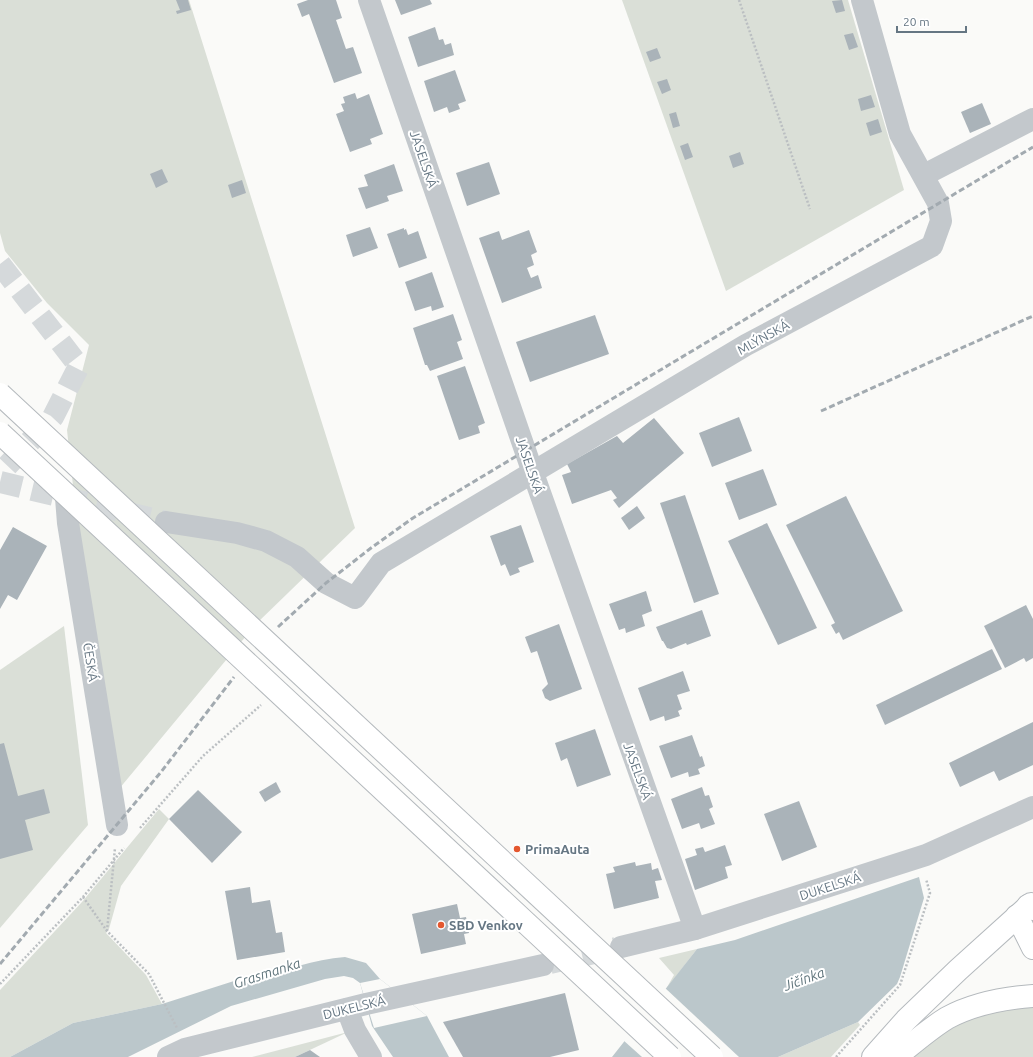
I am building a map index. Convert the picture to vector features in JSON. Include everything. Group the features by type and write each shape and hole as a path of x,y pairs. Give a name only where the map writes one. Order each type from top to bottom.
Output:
{"main road":[{"path":"0,394 712,1057"},
{"path":"0,433 670,1057"},
{"path":"1028,908 1033,948"},
{"path":"873,1057 942,985 1028,908"},
{"path":"896,1057 928,1031 953,1016 993,1002 1033,996"}],"street":[{"name":"JASELSKÁ","path":"369,0 533,473 695,930"},
{"name":"MLÝNSKÁ","path":"166,522 237,533 266,540 297,557 326,583 355,598 381,563 746,345 932,246 941,221 938,203 924,175 900,134 862,0"},
{"path":"924,175 1033,119"},
{"name":"ČESKÁ","path":"66,498 68,523 117,825"},
{"name":"DUKELSKÁ","path":"621,947 695,930 926,854 1033,807"},
{"name":"DUKELSKÁ","path":"168,1057 185,1049 357,1006 543,965"},
{"path":"357,1006 355,1030 371,1057"}],"path":[{"path":"739,0 810,209"},
{"path":"107,931 117,825"},
{"path":"836,1057 900,985 930,893 924,875"},
{"path":"83,897 107,931 149,974 179,1032"}],"shaded area":[{"path":"0,0 189,0 355,528 256,624 119,789 78,532 67,430 89,345 47,303 5,251 0,233"},
{"path":"622,0 848,0 904,190 726,291"},
{"path":"64,626 88,825 0,928 0,670"},
{"path":"159,809 169,819 121,886 109,929 106,933 146,975 162,1004 73,1023 10,1057 0,1057 0,990 82,902"},
{"path":"697,949 666,989 674,975 659,958"},
{"path":"1033,1004 1033,1057 910,1057 944,1033 975,1018 1000,1010"},
{"path":"858,1022 860,1025 831,1057 778,1057"},
{"path":"348,1032 295,1057 252,1057"}],"water":[{"name":"Jičínka","path":"919,877 924,898 900,977 897,984 858,1022 778,1057 612,1057 697,949 735,940"},
{"path":"345,957 366,963 380,979 427,1016 449,1057 393,1057 372,1026 360,983 353,978 344,976 325,979 231,1006 128,1057 10,1057 73,1023 162,1004 234,981 237,987 304,964"}],"pier":[{"path":"380,979 427,1016 374,1028 360,983"},
{"path":"664,987 739,1057 642,1057 623,1040"}],"building":[{"path":"176,0 188,0 191,10 177,14 176,11 180,10"},
{"path":"308,0 336,0 342,18 336,20 346,49 353,47 362,73 334,83 309,14 302,17 297,4"},
{"path":"395,0 430,0 432,4 401,15"},
{"path":"842,0 845,11 836,13 832,1"},
{"path":"435,27 439,40 443,39 445,45 451,43 454,55 418,67 408,37"},
{"path":"853,33 858,47 849,50 844,35"},
{"path":"657,48 661,58 650,62 646,52"},
{"path":"455,70 466,101 458,104 460,109 449,113 447,107 434,112 424,81"},
{"path":"667,79 671,90 662,94 657,82"},
{"path":"355,93 357,99 369,94 383,134 370,139 372,144 350,152 336,114 344,111 341,104 345,103 343,97"},
{"path":"871,95 875,107 861,111 858,99"},
{"path":"982,103 991,124 970,133 961,112"},
{"path":"676,112 680,126 673,128 669,114"},
{"path":"878,119 882,132 870,136 866,123"},
{"path":"688,143 693,157 685,160 680,146"},
{"path":"740,152 744,164 733,168 729,156"},
{"path":"489,162 500,194 467,206 456,173"},
{"path":"394,164 403,191 387,196 389,201 366,209 358,188 368,186 364,175"},
{"path":"162,169 168,182 156,188 150,174"},
{"path":"242,180 246,193 232,198 228,185"},
{"path":"370,227 378,248 353,257 346,235"},
{"path":"404,228 404,230 406,229 408,235 418,231 427,258 399,268 387,234"},
{"path":"529,230 537,252 531,255 534,265 527,268 531,278 538,275 542,288 502,303 479,238 499,231 502,240"},
{"path":"432,272 444,307 432,311 431,306 415,311 405,282"},
{"path":"453,314 462,340 457,342 463,359 430,371 427,365 425,365 413,328"},
{"path":"595,315 609,354 530,382 516,342"},
{"path":"465,366 485,423 478,426 480,433 459,440 437,376"},
{"path":"739,417 752,451 712,467 699,433"},
{"path":"654,418 684,453 619,508 613,500 617,498 611,490 572,504 562,475 571,472 567,464 617,436 623,443"},
{"path":"763,469 777,505 739,520 725,483"},
{"path":"685,495 719,594 694,603 660,503"},
{"path":"846,496 903,611 843,640 839,632 836,634 831,625 835,623 786,525"},
{"path":"637,506 645,518 629,530 621,518"},
{"path":"767,523 817,628 778,645 728,541"},
{"path":"521,525 534,562 518,568 520,572 510,576 505,564 501,566 490,536"},
{"path":"13,527 47,546 17,600 8,595 0,609 0,550"},
{"path":"646,591 652,611 642,615 645,626 626,633 625,628 619,630 609,604"},
{"path":"1026,605 1033,619 1033,658 1026,662 1024,658 1005,668 984,626"},
{"path":"702,610 711,636 687,645 686,643 671,649 667,648 656,627"},
{"path":"559,624 582,689 550,701 545,698 542,690 548,684 537,651 531,653 525,637"},
{"path":"992,649 1002,669 885,725 876,705"},
{"path":"683,671 690,691 677,695 682,709 678,711 680,716 665,721 664,716 650,721 638,688"},
{"path":"1033,722 1033,765 999,781 994,771 960,787 949,763"},
{"path":"595,729 611,775 577,787 567,758 561,761 555,743"},
{"path":"692,735 705,766 698,769 700,774 689,777 688,772 671,778 659,746"},
{"path":"4,743 18,796 44,789 50,813 25,820 33,850 0,859 0,744"},
{"path":"276,782 281,792 265,802 259,792"},
{"path":"702,787 705,796 709,795 713,807 709,809 715,824 701,829 699,823 682,829 671,799"},
{"path":"198,790 242,832 212,863 169,819"},
{"path":"799,801 817,847 782,861 764,814"},
{"path":"725,845 732,865 725,867 728,878 695,890 685,859 697,855 695,849 703,847 705,852"},
{"path":"635,862 636,866 651,863 652,870 658,868 662,880 655,881 659,898 614,909 606,874 615,872 613,867"},
{"path":"250,887 252,903 270,900 276,933 282,932 285,952 237,960 225,891"},
{"name":"SBD Venkov","path":"457,904 460,918 466,917 469,933 464,934 466,944 421,954 412,914"},
{"path":"565,993 579,1050 550,1057 463,1057 443,1022"},
{"path":"310,1050 320,1057 295,1057"}],"tunnel":[{"path":"0,264 79,366 53,417 7,466 0,468"},
{"path":"0,482 166,522"},
{"path":"550,963 616,948"}],"railway":[{"path":"278,627 326,583 413,518 1033,147"},
{"path":"821,411 1033,316"},
{"path":"0,964 161,772 234,677"}],"place":[{"name":"PrimaAuta","path":"517,849"},
{"name":"SBD Venkov","path":"441,925"}],"water label":[{"name":"Grasmanka","path":"267,973"}]}
